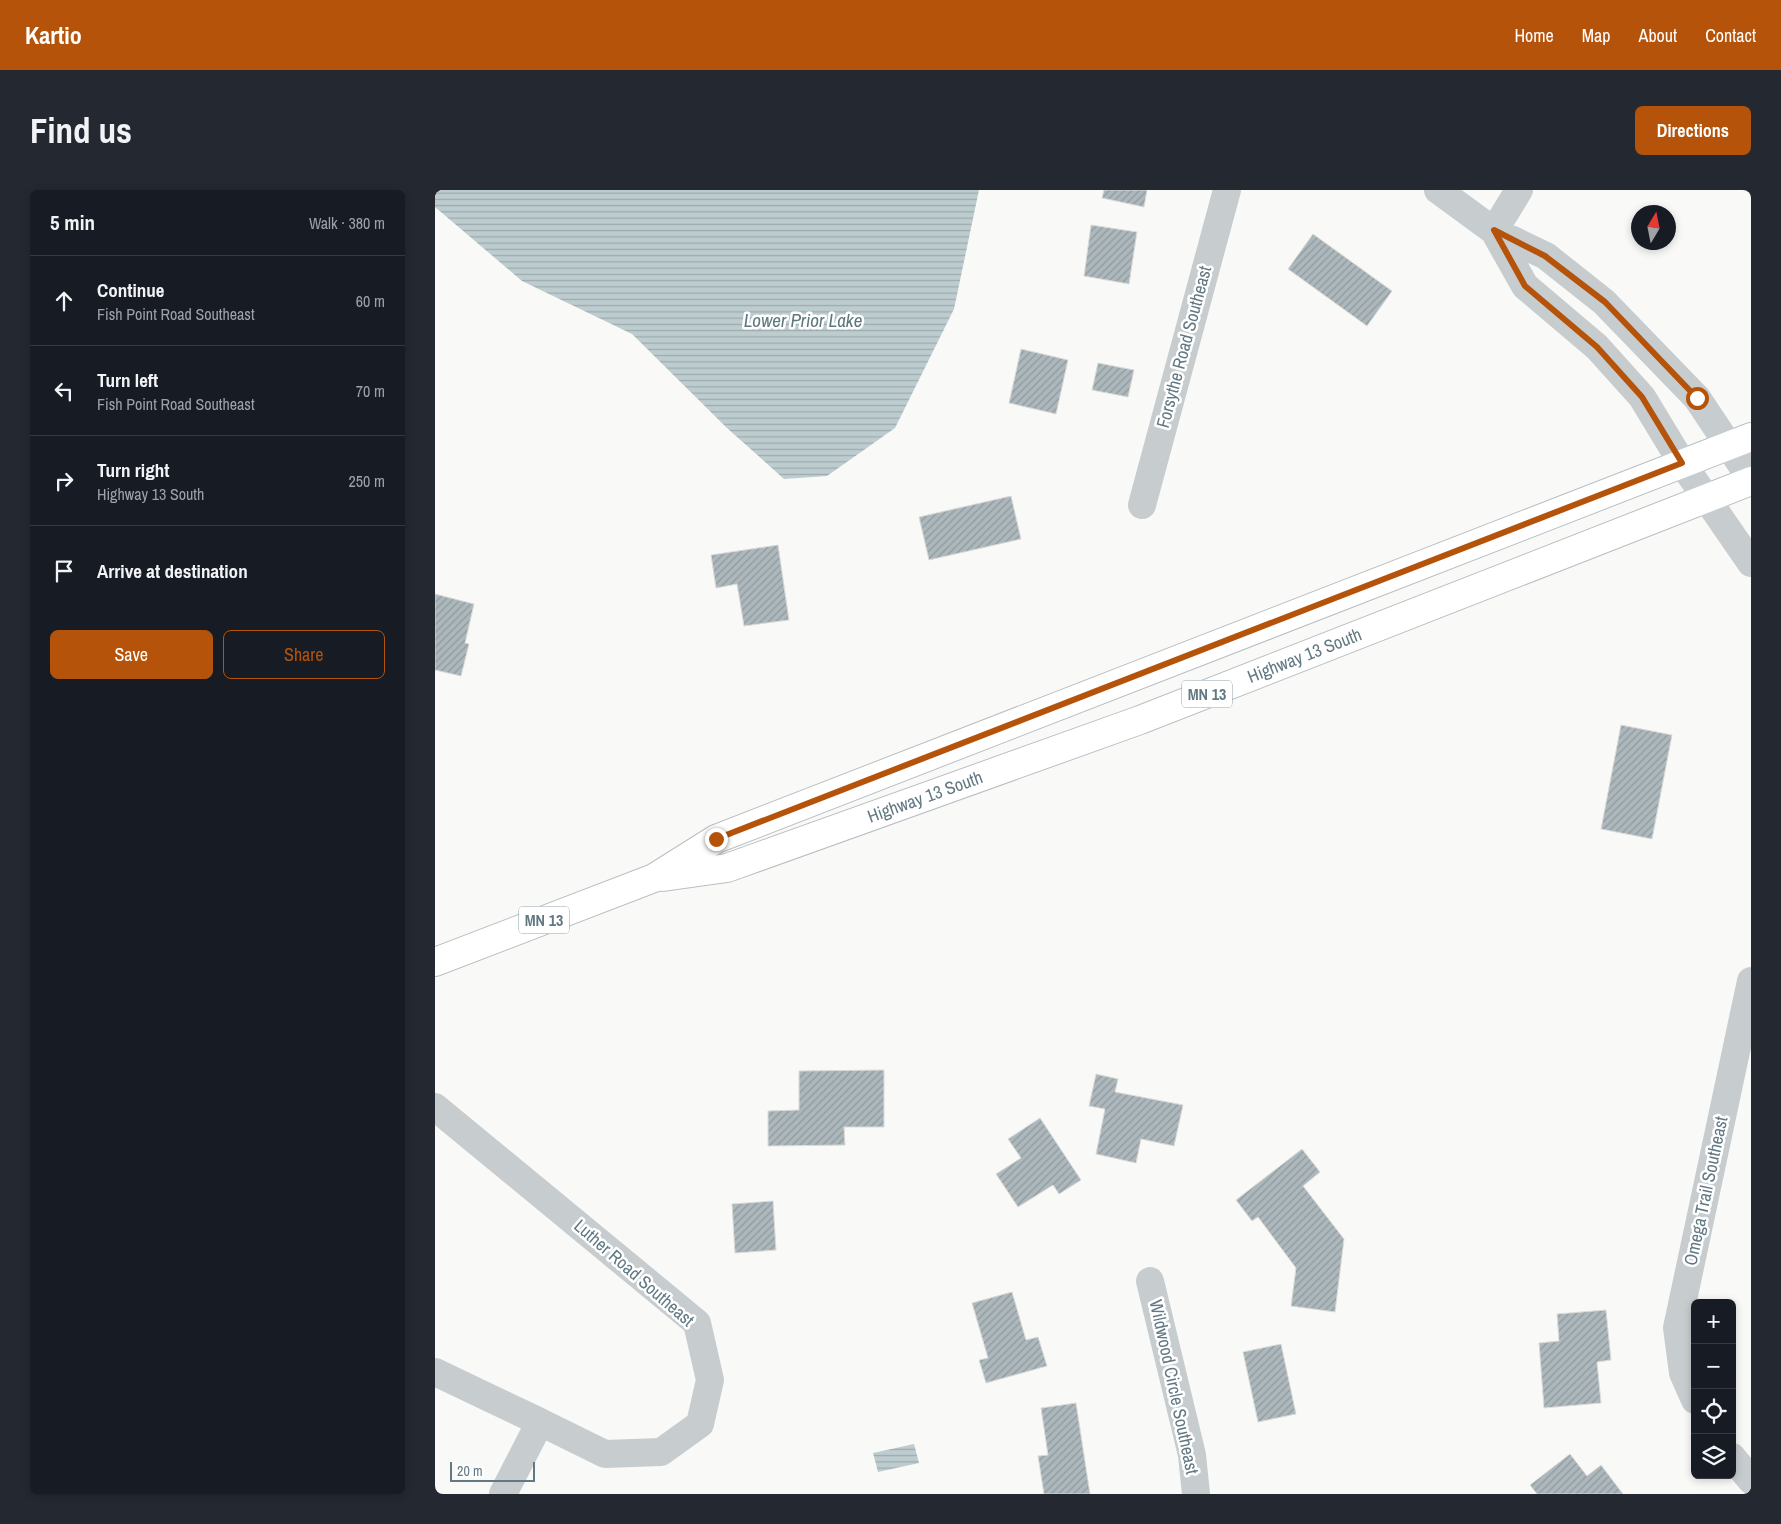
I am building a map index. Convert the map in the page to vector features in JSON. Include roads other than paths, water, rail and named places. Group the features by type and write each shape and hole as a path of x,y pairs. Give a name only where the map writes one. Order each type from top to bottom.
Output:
{"main road":[{"name":"Highway 13 South","path":"435,962 654,878 716,839 1741,441"},
{"name":"Highway 13 South","path":"654,878 727,868 1140,720 1751,480"}],"street":[{"name":"Forsythe Road Southeast","path":"1141,505 1227,190"},
{"path":"1438,190 1494,230 1545,256 1605,302 1741,441 1751,480"},
{"path":"1494,230 1519,190"},
{"path":"1494,230 1525,286 1597,347 1642,397 1682,463 1751,562"},
{"name":"Omega Trail Southeast","path":"1691,1391 1683,1374 1677,1328 1751,981"},
{"name":"Luther Road Southeast","path":"435,1107 697,1323 710,1380 700,1424 661,1452 605,1454 435,1372"},
{"name":"Wildwood Circle Southeast","path":"1150,1281 1192,1455 1196,1494"},
{"path":"503,1494 540,1422"},
{"path":"1736,1462 1751,1480"}],"water":[{"name":"Lower Prior Lake","path":"435,190 979,190 954,309 895,428 827,476 784,479 727,428 632,334 522,281 435,207"},
{"path":"914,1444 919,1463 878,1472 873,1453"}]}
